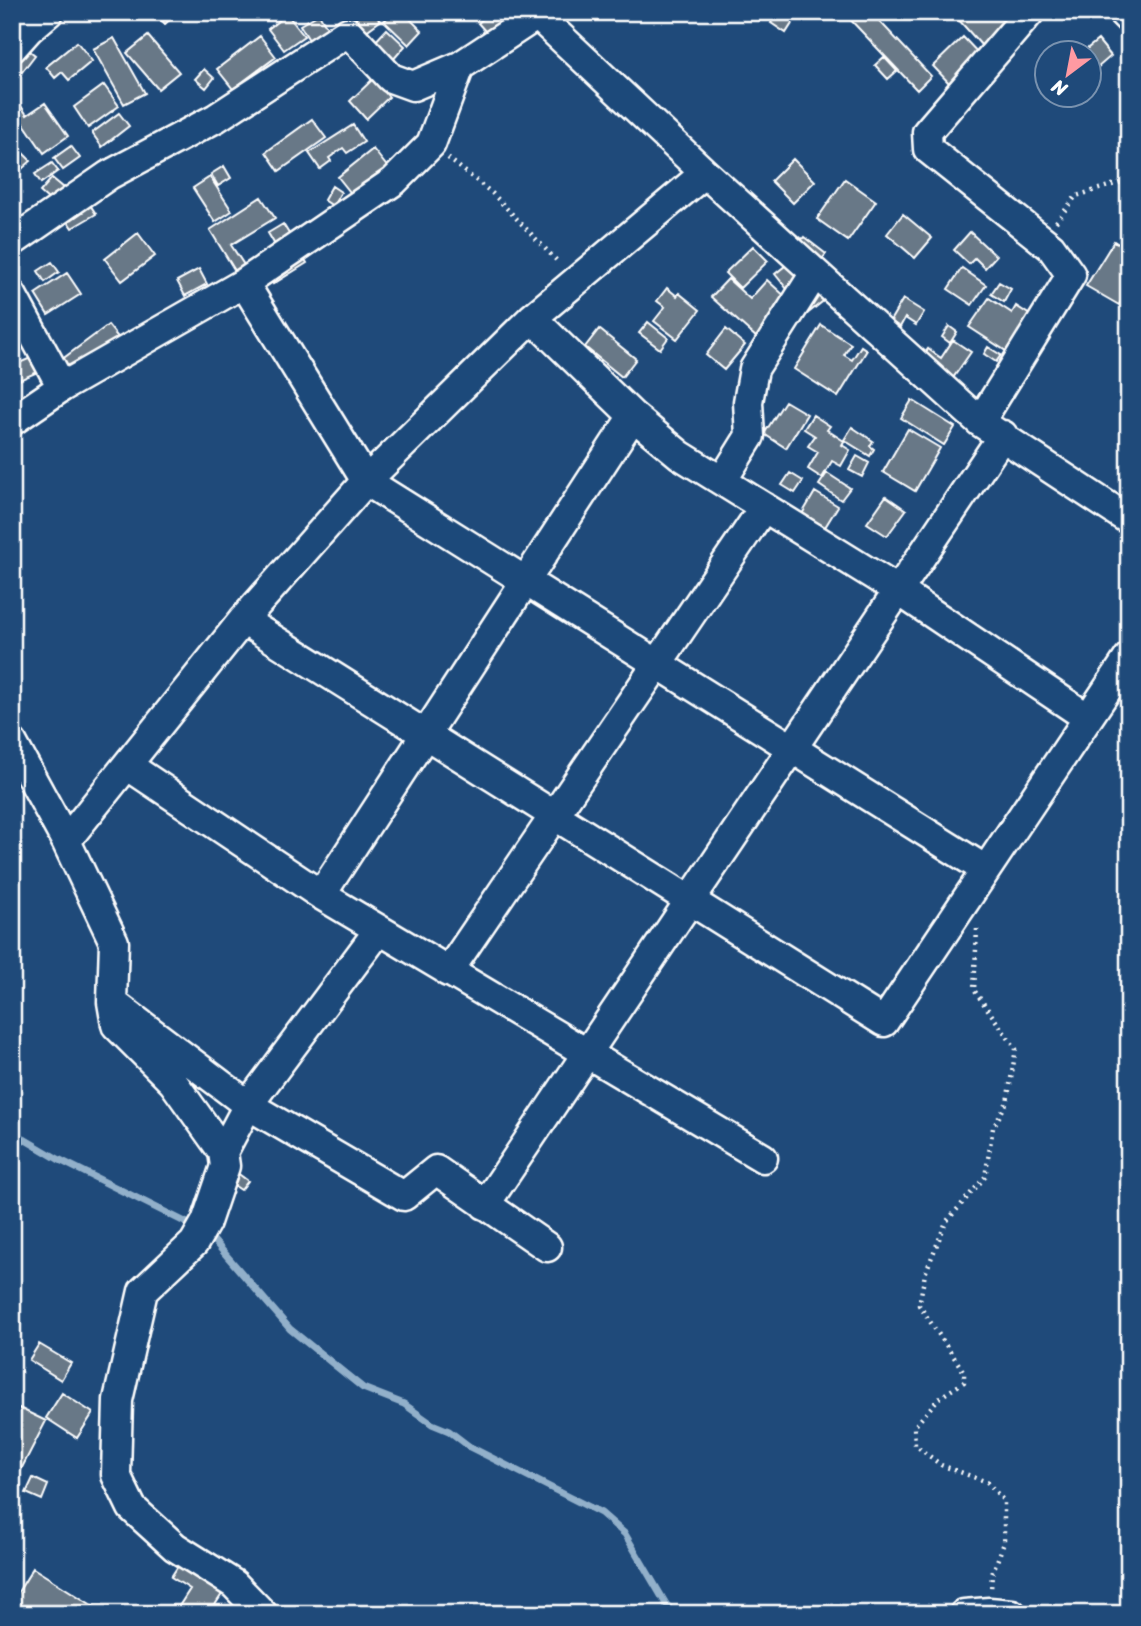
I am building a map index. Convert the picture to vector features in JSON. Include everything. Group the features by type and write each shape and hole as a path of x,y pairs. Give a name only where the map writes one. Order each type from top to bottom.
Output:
{"street":[{"path":"12,48 49,12"},
{"path":"485,1205 899,591 992,429 1070,275 1051,247 928,149 927,132 1030,12"},
{"path":"1122,12 1129,19"},
{"path":"12,242 109,176 216,118 348,32 391,78 413,86 460,66 540,14 705,173 992,429 1129,520"},
{"path":"12,421 62,387 244,283 394,181 430,144 460,66"},
{"path":"66,841 243,620 366,481 532,318 705,173"},
{"path":"722,481 750,436 748,402 754,369 815,273"},
{"path":"244,283 366,481 986,870"},
{"path":"12,295 62,387"},
{"path":"532,318 633,416 680,455 899,591 1088,718"},
{"path":"321,895 633,416"},
{"path":"448,972 764,507"},
{"path":"243,620 884,1022 1129,657"},
{"path":"12,742 66,841 114,942 112,1002 116,1025 173,1082 223,1152 225,1166 200,1233 143,1291 118,1400 116,1475 132,1508 175,1547 234,1584 264,1614"},
{"path":"127,765 321,895 763,1158"},
{"path":"223,1152 248,1105 379,930"},
{"path":"112,1002 248,1105 404,1196 436,1170 547,1247"}],"path":[{"path":"430,144 493,194 577,281"},
{"path":"1042,240 1076,196 1122,182 1129,176"},
{"path":"970,894 978,909 974,990 1016,1048 1007,1102 993,1128 985,1177 946,1222 925,1274 919,1305 964,1372 964,1382 939,1398 914,1427 915,1445 942,1465 986,1482 1004,1501 1004,1543 992,1574 988,1613"}],"building":[{"path":"154,12 178,12 165,24"},
{"path":"358,12 374,12 380,21 354,40 344,26 360,15"},
{"path":"393,12 403,12 422,31 409,45 384,21"},
{"path":"491,12 498,12 516,33 500,48 478,23"},
{"path":"778,12 793,22 786,33 771,23"},
{"path":"837,12 871,12 931,76 917,90 845,14 842,17"},
{"path":"966,12 1037,12 990,55 958,19"},
{"path":"287,14 304,36 284,50 268,29"},
{"path":"319,14 331,34 312,45 300,25"},
{"path":"387,29 405,46 392,61 373,44"},
{"path":"148,36 179,72 158,89 127,53"},
{"path":"260,36 276,57 233,89 217,69"},
{"path":"12,37 35,55 22,72 12,65"},
{"path":"963,37 981,56 950,84 933,66"},
{"path":"114,38 145,93 124,104 93,49"},
{"path":"77,42 92,61 69,80 62,72 55,78 46,67"},
{"path":"1102,45 1111,56 1102,64"},
{"path":"884,57 897,71 888,79 875,65"},
{"path":"204,69 214,78 206,88 195,79"},
{"path":"373,79 389,97 366,119 350,101"},
{"path":"104,85 119,106 88,128 74,107"},
{"path":"15,97 27,115 45,103 68,136 44,153 24,124 18,129 12,119 12,98"},
{"path":"119,113 129,126 102,147 92,133"},
{"path":"312,119 326,138 279,171 266,152"},
{"path":"353,125 364,142 347,153 343,148 320,169 309,153"},
{"path":"12,142 31,161 15,175 12,172"},
{"path":"71,146 80,158 63,170 54,158"},
{"path":"373,149 393,174 358,202 338,177"},
{"path":"793,159 815,181 793,203 771,181"},
{"path":"52,163 58,171 41,183 35,174"},
{"path":"224,166 231,178 218,186 211,174"},
{"path":"210,177 232,211 215,222 193,188"},
{"path":"52,178 70,193 58,208 40,192"},
{"path":"845,179 876,201 848,241 817,219"},
{"path":"332,186 341,192 333,206 324,200"},
{"path":"261,197 275,218 231,245 246,268 237,274 210,230"},
{"path":"87,200 96,214 72,228 63,214"},
{"path":"903,214 932,238 915,258 887,234"},
{"path":"283,224 307,263 273,284 256,256 275,245 268,233"},
{"path":"970,232 996,256 985,268 975,258 969,264 954,250"},
{"path":"138,233 155,256 122,281 105,259"},
{"path":"804,237 826,254 816,267 794,249"},
{"path":"1114,241 1129,251 1129,288 1119,305 1086,286"},
{"path":"753,246 768,261 740,288 725,273"},
{"path":"795,258 827,298 807,314 775,274"},
{"path":"52,262 59,272 45,282 38,271"},
{"path":"962,268 986,285 972,305 948,289"},
{"path":"199,269 207,284 185,296 177,281"},
{"path":"67,273 81,294 48,315 35,294"},
{"path":"728,279 750,299 767,280 787,298 764,324 767,327 757,338 711,297"},
{"path":"999,282 1011,289 1004,302 991,294"},
{"path":"667,288 677,296 679,293 700,310 677,339 654,321 665,307 657,301"},
{"path":"989,298 1012,313 1016,306 1030,315 1006,351 969,327"},
{"path":"903,299 924,312 916,325 905,318 900,327 890,321"},
{"path":"12,308 34,342 12,352"},
{"path":"648,322 668,338 660,349 639,333"},
{"path":"108,325 121,341 70,380 57,363"},
{"path":"821,325 851,344 844,355 852,360 861,346 867,350 838,397 794,369"},
{"path":"949,326 957,332 950,343 942,337"},
{"path":"599,329 636,359 622,377 585,347"},
{"path":"726,329 745,345 724,370 706,355"},
{"path":"953,340 971,352 946,388 915,367 928,349 941,358"},
{"path":"988,347 1001,355 996,362 984,354"},
{"path":"33,357 40,371 17,381 12,366"},
{"path":"912,400 955,427 944,445 901,418"},
{"path":"785,401 807,414 786,448 764,434"},
{"path":"813,415 830,426 827,430 844,441 842,445 850,450 841,466 832,461 822,478 808,469 818,452 808,446 815,436 804,429"},
{"path":"852,427 873,441 870,446 874,449 870,456 844,440"},
{"path":"908,429 940,448 915,491 883,472"},
{"path":"857,456 869,463 862,477 849,470"},
{"path":"790,473 803,481 795,493 782,485"},
{"path":"827,473 850,488 841,500 819,485"},
{"path":"815,492 838,506 814,545 792,531"},
{"path":"886,496 906,510 887,536 867,523"},
{"path":"236,1172 248,1181 241,1190 229,1182"},
{"path":"39,1344 71,1363 61,1380 29,1360"},
{"path":"62,1393 93,1413 77,1438 46,1418"},
{"path":"19,1408 46,1421 12,1487 12,1422"},
{"path":"33,1478 48,1485 42,1500 26,1493"},
{"path":"182,1560 226,1588 209,1614 174,1614 190,1589 171,1577"},
{"path":"33,1568 106,1614 32,1614 12,1602"}],"waterway":[{"path":"12,1132 58,1159 195,1227"},
{"path":"208,1234 290,1329 363,1388 404,1404 470,1447 601,1513 625,1534 666,1604 675,1614"}]}
